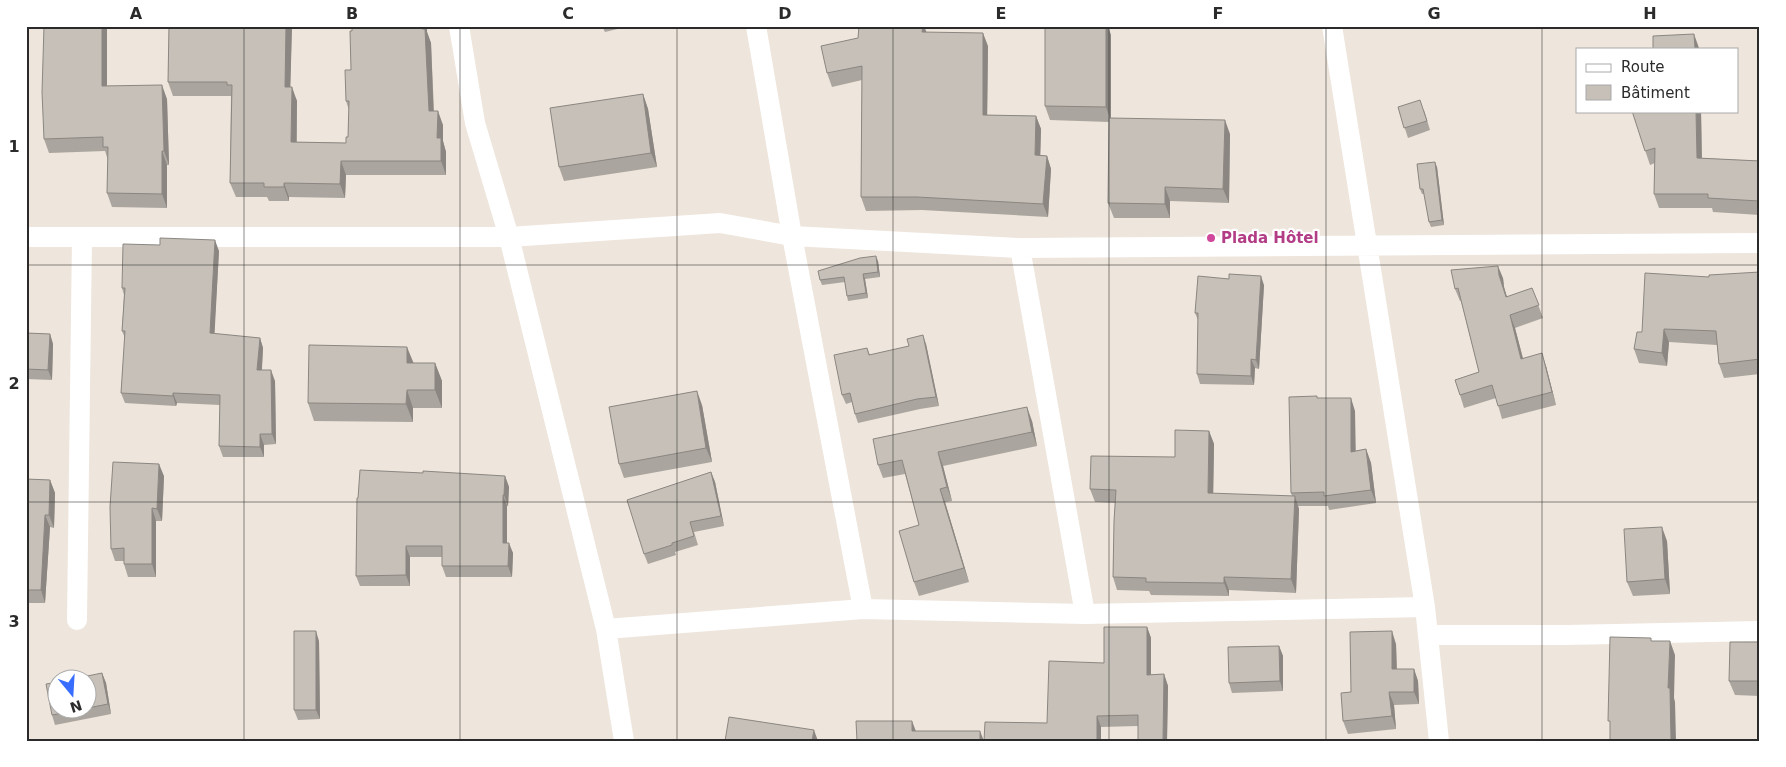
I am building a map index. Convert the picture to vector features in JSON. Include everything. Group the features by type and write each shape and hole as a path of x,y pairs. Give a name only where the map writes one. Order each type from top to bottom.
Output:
{"street":[{"path":"459,26 475,123 509,237 606,629 624,741"},
{"path":"756,26 792,236 864,609"},
{"path":"1332,26 1425,606 1439,741"},
{"path":"26,237 509,237 720,223 792,236 1020,248 1760,243"},
{"path":"77,620 82,237"},
{"path":"1020,248 1085,614"},
{"path":"606,629 864,609 1085,614 1425,606"},
{"path":"1428,635 1566,635 1760,631"}],"building":[{"path":"44,26 102,26 102,86 162,85 164,151 162,151 162,194 107,193 108,147 103,147 103,137 44,139 42,92"},
{"path":"169,26 286,26 285,87 292,87 291,142 346,143 346,137 348,137 349,101 346,101 345,70 351,70 350,31 352,31 352,26 422,26 422,29 425,29 429,111 438,111 437,138 441,138 441,161 341,161 340,184 284,183 284,187 264,187 264,183 230,183 232,85 227,85 227,82 168,82"},
{"path":"859,26 923,26 922,32 983,33 983,115 1036,116 1035,155 1047,156 1043,204 917,197 861,197 862,66 827,73 821,46 858,38"},
{"path":"1045,26 1106,26 1106,107 1045,106"},
{"path":"1694,34 1695,48 1653,48 1653,36"},
{"path":"643,94 651,153 559,167 550,108"},
{"path":"1420,100 1427,121 1404,128 1398,107"},
{"path":"1632,112 1696,112 1697,158 1760,161 1759,201 1708,198 1708,194 1654,194 1655,148 1645,151"},
{"path":"1109,118 1225,120 1223,189 1165,187 1165,204 1108,203"},
{"path":"1435,162 1442,220 1429,222 1423,189 1420,189 1417,164"},
{"path":"160,238 215,240 210,333 260,338 257,370 271,370 272,434 260,434 260,447 219,446 220,395 173,393 173,396 121,393 125,331 122,331 125,288 122,288 123,244 160,245"},
{"path":"876,256 878,272 863,274 866,293 847,296 844,277 820,280 818,271 860,258"},
{"path":"1498,266 1506,297 1532,288 1539,305 1510,315 1521,359 1542,353 1552,392 1498,406 1492,385 1460,395 1455,380 1479,372 1458,288 1455,289 1451,270"},
{"path":"1760,272 1760,359 1719,364 1716,331 1664,329 1662,353 1634,349 1637,332 1642,332 1645,273 1709,277 1709,275"},
{"path":"1229,274 1261,276 1256,360 1251,359 1251,376 1197,374 1198,313 1195,313 1198,276 1229,279"},
{"path":"26,333 50,334 48,370 26,369"},
{"path":"923,335 936,397 917,399 855,414 850,393 842,395 834,355 867,348 869,355 909,346 907,339"},
{"path":"309,345 407,347 407,363 435,363 435,390 407,390 406,404 308,403"},
{"path":"697,391 706,448 619,464 609,407"},
{"path":"1317,396 1317,398 1351,398 1351,452 1366,449 1371,490 1324,496 1324,492 1291,493 1289,397"},
{"path":"1027,407 1032,432 938,452 947,487 940,489 964,568 914,582 899,531 919,525 902,460 878,465 873,439"},
{"path":"1175,430 1209,431 1208,493 1295,496 1291,579 1224,577 1224,583 1146,582 1146,578 1113,577 1116,490 1090,489 1091,456 1175,457"},
{"path":"113,462 159,464 157,509 152,508 152,564 124,564 124,548 111,549 110,507"},
{"path":"360,470 423,473 423,471 505,476 503,543 509,543 508,566 442,566 442,546 406,546 406,575 356,576 357,498"},
{"path":"711,472 721,516 690,522 694,536 644,554 627,500"},
{"path":"26,479 50,480 49,515 45,515 41,590 26,590"},
{"path":"1662,527 1665,579 1627,582 1624,529"},
{"path":"1104,627 1147,627 1147,675 1164,674 1163,741 1138,741 1138,715 1097,716 1097,741 984,741 985,722 1047,723 1049,661 1104,663"},
{"path":"294,631 316,631 316,710 294,710"},
{"path":"1392,631 1392,669 1414,669 1414,692 1389,692 1392,716 1343,721 1341,693 1351,692 1350,632"},
{"path":"1610,637 1651,638 1651,641 1670,641 1668,688 1670,688 1671,741 1610,741 1610,721 1608,721"},
{"path":"1730,642 1760,642 1760,681 1729,681"},
{"path":"1279,646 1280,681 1229,683 1228,647"},
{"path":"102,673 108,704 98,706 98,674"},
{"path":"729,717 814,730 812,741 725,741"},
{"path":"856,721 912,721 912,731 980,731 980,741 857,741"}],"place":[{"name":"Plada Hôtel","path":"1211,238"}]}
